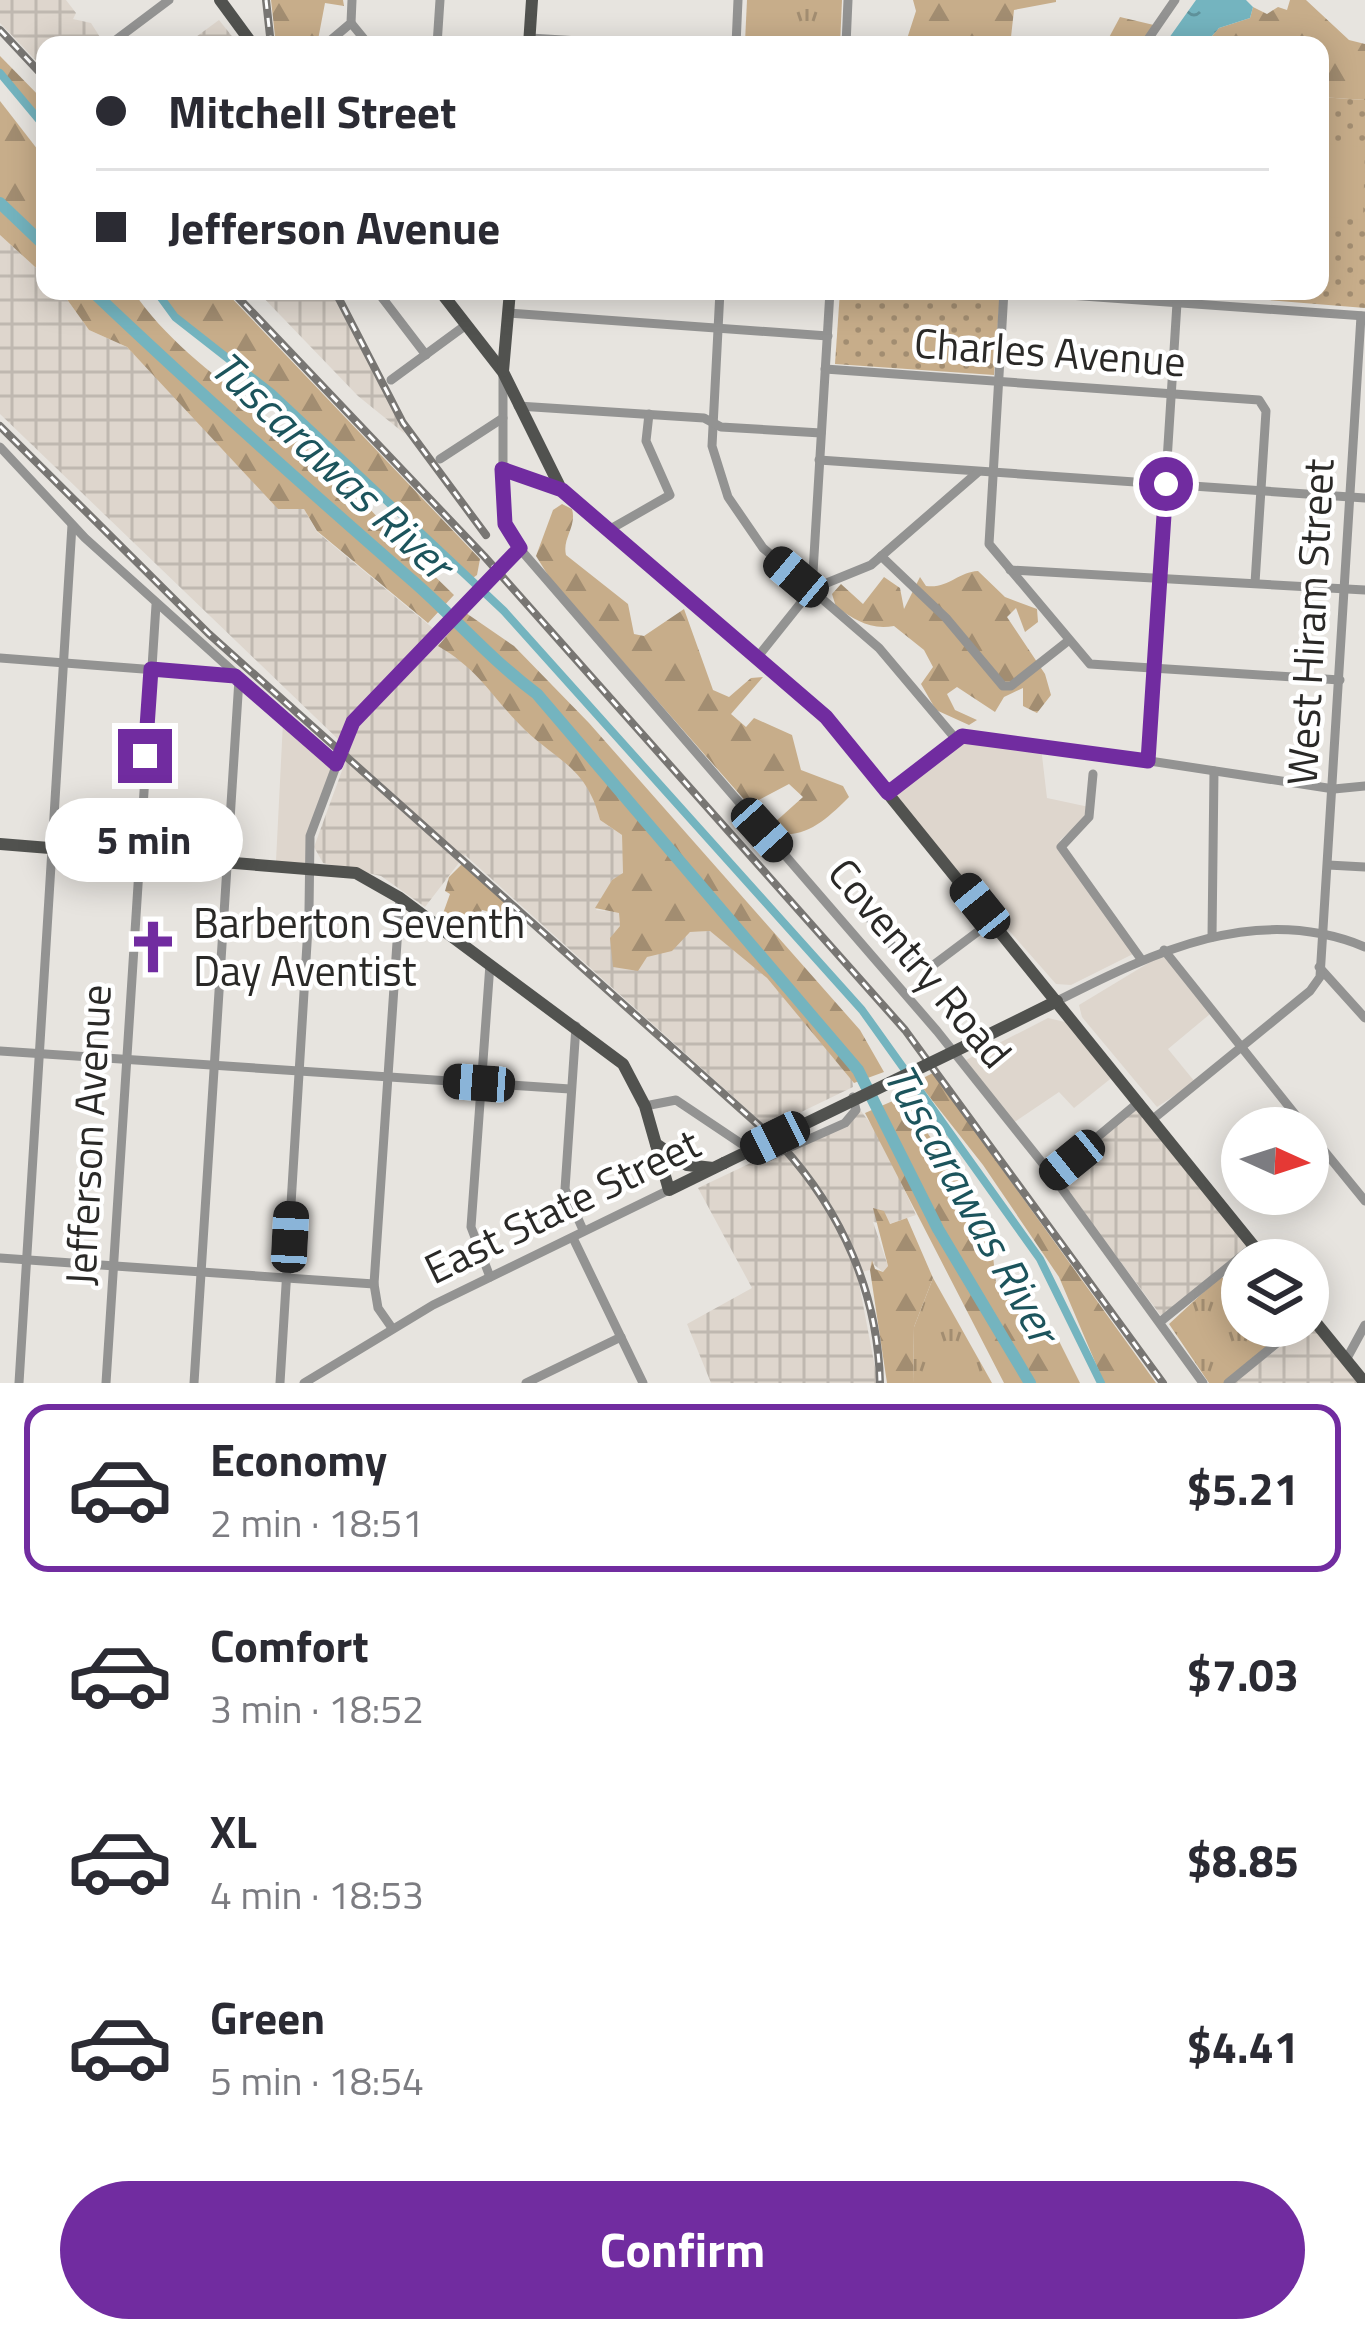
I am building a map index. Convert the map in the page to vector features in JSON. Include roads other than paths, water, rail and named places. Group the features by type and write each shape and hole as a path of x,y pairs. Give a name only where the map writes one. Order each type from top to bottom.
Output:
{"main road":[{"path":"220,0 246,36"},
{"path":"529,36 532,0"},
{"path":"447,300 502,372 562,490 826,717 1248,1239"},
{"path":"502,372 509,300"},
{"path":"0,844 309,865 356,873 400,898 576,1026 627,1069 645,1106 669,1190"},
{"name":"East State Street","path":"669,1190 1057,1001"},
{"path":"656,1144 687,1165 719,1166"},
{"path":"1329,1340 1365,1383"}],"street":[{"path":"121,36 169,0"},
{"path":"352,0 351,22 362,36"},
{"path":"438,36 440,0"},
{"path":"736,36 738,0"},
{"path":"846,36 848,0"},
{"path":"1150,36 1175,0"},
{"path":"335,36 351,22"},
{"path":"384,300 426,355"},
{"path":"719,300 712,420 714,461 728,497 763,548 887,657 955,738"},
{"path":"812,589 830,300"},
{"path":"1007,300 989,544 1068,641 1090,664 1340,680"},
{"path":"1135,300 1363,316"},
{"path":"1148,761 1177,303"},
{"path":"508,313 828,336"},
{"name":"West Hiram Street","path":"1319,967 1363,316"},
{"path":"391,380 466,325"},
{"name":"Charles Avenue","path":"825,369 1252,399 1266,408 1260,491"},
{"path":"280,1383 310,836 353,722 520,548 505,524 502,372"},
{"path":"518,406 649,414 712,420 721,427 821,434"},
{"path":"607,531 670,495 646,441 649,414"},
{"path":"440,459 502,418"},
{"path":"0,447 72,525 336,764"},
{"path":"819,460 1365,498"},
{"path":"502,469 562,490"},
{"path":"756,659 812,589 862,570 978,472"},
{"path":"1255,583 1260,491"},
{"path":"19,1383 72,525"},
{"name":"Coventry Road","path":"520,548 938,1030 1052,1175 1203,1383"},
{"path":"880,556 946,618 1003,686 1011,686 1068,641"},
{"path":"1010,569 1365,590"},
{"name":"Jefferson Avenue","path":"106,1383 156,604"},
{"path":"0,658 237,677"},
{"path":"194,1383 237,677"},
{"path":"888,793 955,738 1038,744 1334,789 1365,786"},
{"path":"1212,937 1214,771"},
{"path":"1093,774 1089,818 1061,847 1141,959"},
{"path":"1328,865 1365,867"},
{"path":"392,1328 378,1308 374,1284 400,898"},
{"path":"871,921 898,952 932,966 992,921"},
{"path":"1057,1001 1141,959 1212,937 1281,928 1322,932 1365,947"},
{"path":"1164,950 1289,1107"},
{"path":"490,964 471,1227 490,1277"},
{"path":"1319,967 1365,1018"},
{"path":"1153,1119 1318,984 1319,967"},
{"path":"576,1026 565,1190 578,1234 643,1383"},
{"path":"0,1051 570,1089"},
{"path":"645,1106 676,1100 764,1160 845,1123 856,1111 853,1096"},
{"path":"1052,1175 1139,1102"},
{"path":"1329,1156 1365,1201"},
{"name":"East State Street","path":"304,1383 392,1328 669,1190"},
{"path":"0,1258 374,1284"},
{"path":"1160,1322 1221,1273"},
{"path":"1346,1360 1365,1325"},
{"path":"526,1383 621,1337"},
{"path":"1228,1383 1272,1347"}],"water":[{"path":"1196,0 1246,0 1253,7 1250,18 1219,28 1212,36 1170,36"}],"waterway":[{"path":"0,73 36,116"},
{"name":"Tuscarawas River","path":"0,203 36,237"},
{"name":"Tuscarawas River","path":"102,300 537,694 858,1070 938,1229 1030,1383"},
{"path":"163,300 175,317 272,393 504,611 862,1010 1040,1259 1101,1383"}],"railway":[{"path":"266,0 270,36"},
{"path":"0,30 36,68"},
{"path":"241,300 484,556 905,1030 1163,1383"},
{"path":"340,300 403,423 486,535"},
{"path":"0,426 209,634 782,1146 822,1198 853,1256 872,1317 880,1383"}],"place":[{"name":"Barberton Seventh Day Aventist","path":"153,947"}]}
